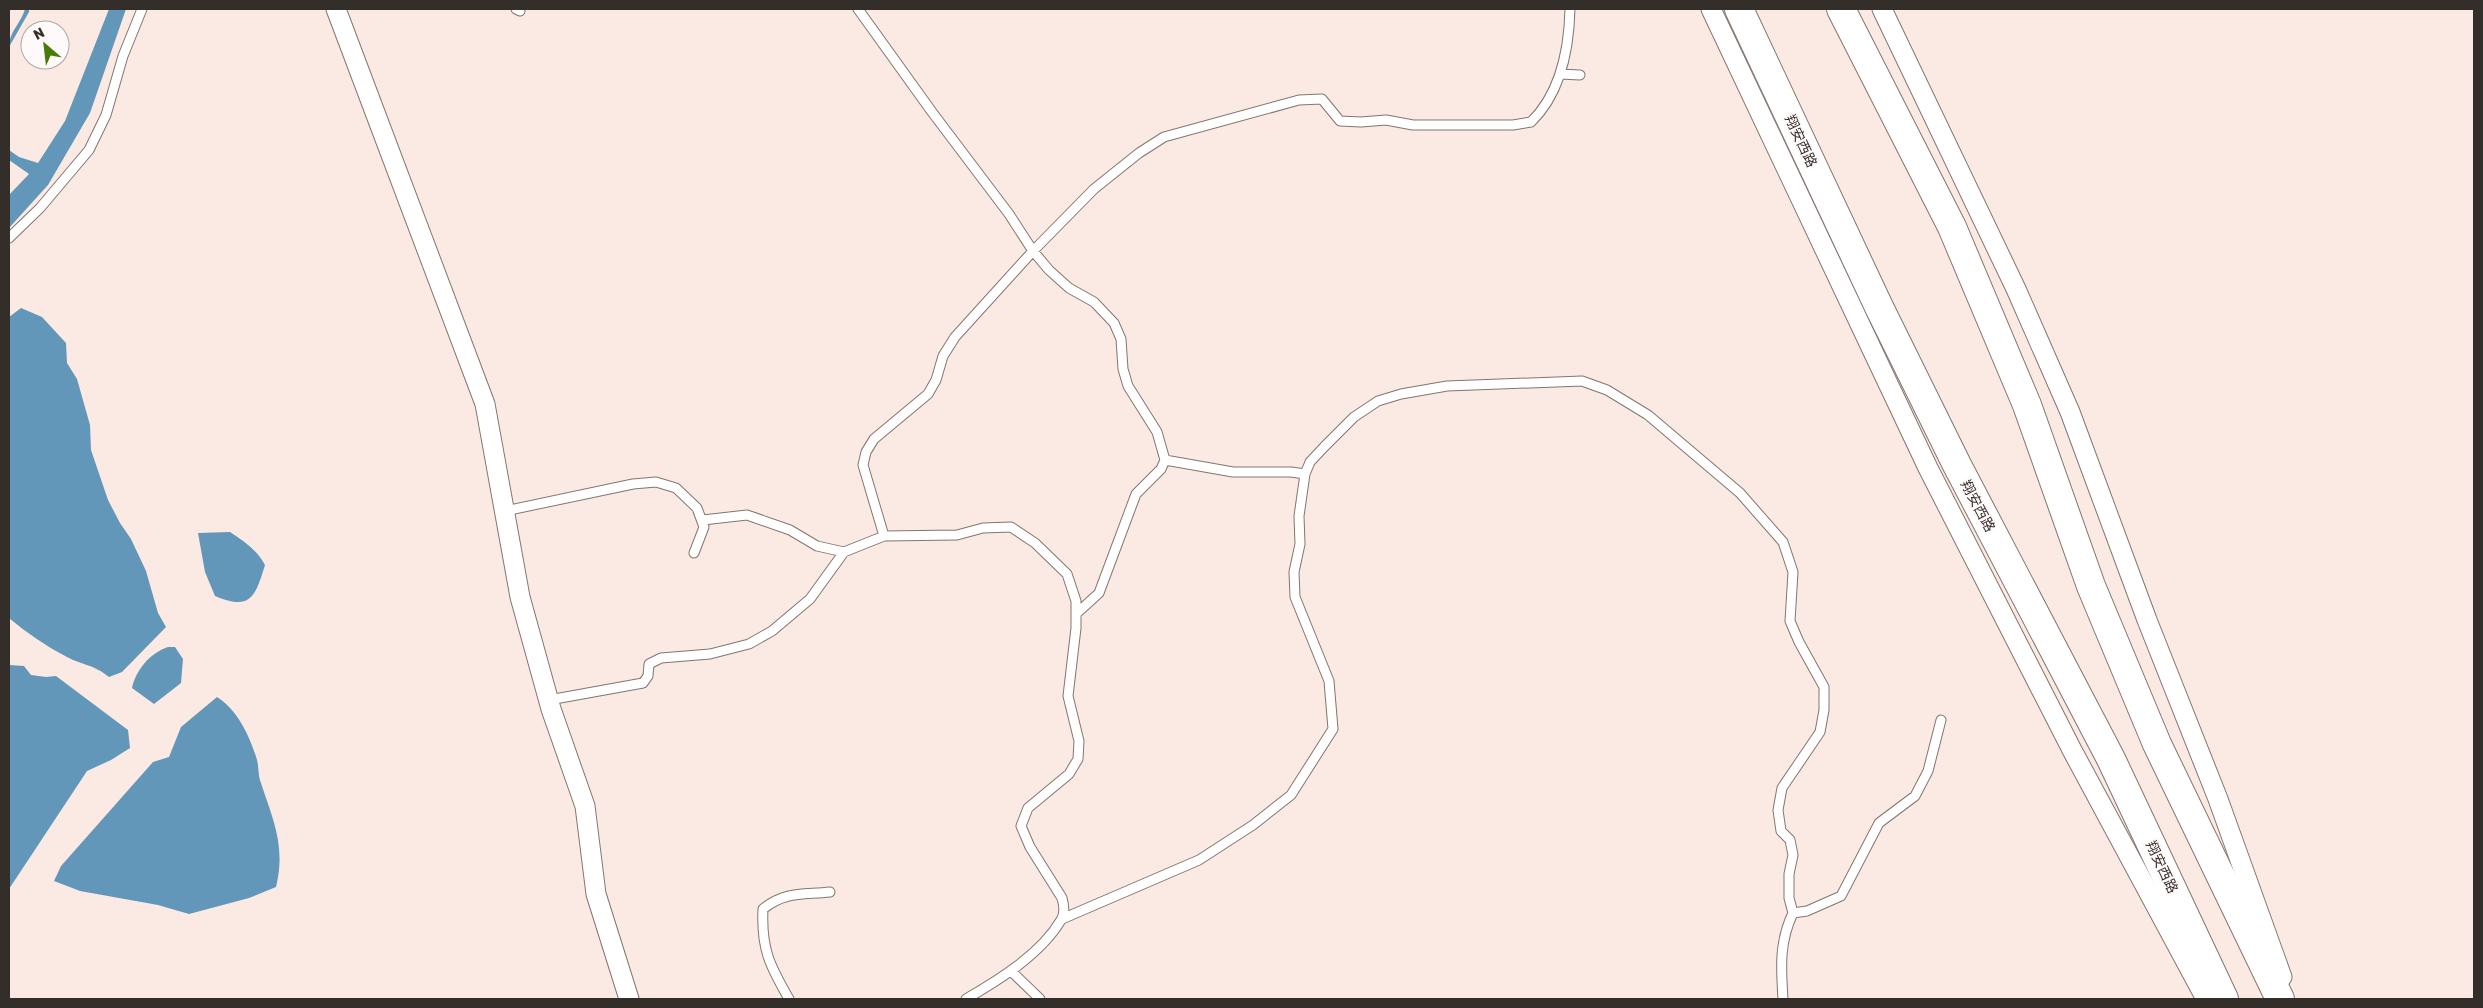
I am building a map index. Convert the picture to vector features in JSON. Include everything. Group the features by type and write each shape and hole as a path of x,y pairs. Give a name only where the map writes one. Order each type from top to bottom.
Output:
{"main road":[{"name":"翔安西路","path":"1739,9 1879,307 1956,465 2111,759 2224,999"},
{"path":"1841,9 1952,227 2027,405 2092,586 2157,744 2280,999"}],"street":[{"path":"336,9 485,404 520,597 549,700 585,806 596,894 629,999"},
{"path":"1711,9 1928,468 2072,750 2206,999"},
{"path":"1882,9 2016,289 2070,412 2147,620 2218,799 2290,999"}],"lane":[{"path":"9,238 40,208 89,150 106,115 122,56 142,9"},
{"path":"858,9 932,112 1009,214 1033,251 1049,270 1069,288 1094,302 1114,323 1121,339 1128,386 1157,432 1165,460 1161,469 1136,494 1099,593 1076,614"},
{"path":"884,536 863,465 866,452 874,439 928,394 936,380 943,356 955,337 1033,251 1094,189 1139,153 1164,137 1299,100 1322,100 1340,121 1386,120 1413,126 1514,125 1531,122 1548,103 1564,64 1570,9"},
{"path":"1560,74 1580,75"},
{"path":"966,999 1011,971 1040,945 1062,919 1199,860 1253,825 1291,795 1333,729 1329,681 1295,597 1294,572 1300,544 1299,516 1305,474 1310,462 1324,447 1354,418 1378,401 1401,394 1447,386 1582,381 1607,390 1648,414 1740,493 1783,542 1793,572 1790,621 1798,642 1824,687 1824,710 1820,732 1782,788 1778,810 1781,831 1790,840 1793,855 1788,874 1789,898 1793,913 1786,927 1780,954 1783,999"},
{"path":"1165,460 1233,472 1291,472 1305,474"},
{"path":"505,511 633,484 656,482 676,488 697,508 704,520 701,539 694,553"},
{"path":"704,520 747,515 790,530 817,546 844,552"},
{"path":"549,700 643,683 648,676 649,664 661,658 710,654 749,644 772,631 810,599 844,552 884,536 957,535 983,528 1011,528 1035,543 1066,574 1076,602 1068,696 1079,741 1078,759 1069,774 1028,808 1021,826 1030,847 1062,898 1064,907 1062,919"},
{"path":"1793,913 1807,911 1841,896 1879,823 1915,796 1928,771 1941,720"},
{"path":"789,999 766,956 762,926 763,909 775,899 830,892"},
{"path":"1011,971 1040,999"}],"water":[{"path":"25,9 29,9 24,20 21,19"},
{"path":"109,9 126,9 90,113 48,185 9,228 9,195 29,174 9,160 9,150 19,157 38,163 65,121"},
{"path":"20,21 20,28 9,47 11,37"},
{"path":"21,308 42,317 66,343 67,363 77,379 90,425 91,450 108,500 131,539 146,571 158,613 166,627 122,672 109,677 93,667 73,660 52,648 9,618 9,317"},
{"path":"230,532 254,550 265,565 254,593 244,601 237,602 215,596 205,572 198,533"},
{"path":"168,647 175,647 183,659 181,683 154,704 132,688 140,669 145,663 155,653"},
{"path":"9,665 24,666 31,675 56,676 128,730 130,748 111,760 87,771 9,889"},
{"path":"217,697 237,717 251,742 257,760 260,780 274,821 279,846 280,859 276,887 249,898 189,914 158,905 80,891 54,881 61,866 153,762 169,757 181,727"}]}
